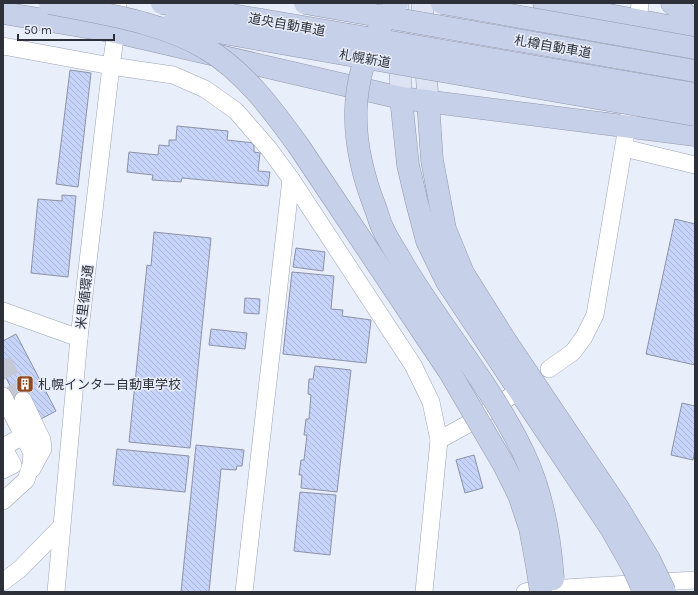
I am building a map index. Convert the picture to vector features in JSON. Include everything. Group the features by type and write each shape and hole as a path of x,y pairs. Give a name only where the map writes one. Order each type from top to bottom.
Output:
{"highway":[{"name":"札幌新道","path":"34,3 204,29 695,115"},
{"path":"50,3 156,27 190,40 227,64 248,83 275,113 298,144 449,371 504,465 519,495 530,528 541,592"},
{"name":"道央自動車道","path":"162,3 411,45"},
{"name":"道央自動車道","path":"305,3 411,22"},
{"path":"397,3 381,23 370,45 360,78 355,108 356,142 368,188 384,231 420,292 463,352 499,409 524,454 536,487 546,523 554,592"},
{"path":"442,3 695,48"},
{"path":"544,3 639,12 695,31"},
{"path":"672,3 695,22"},
{"path":"3,13 116,32 401,98 695,134"},
{"name":"札樽自動車道","path":"411,22 695,71"},
{"name":"札樽自動車道","path":"411,45 695,94"},
{"path":"401,98 408,165 416,199 427,241 447,282 612,530 665,592"},
{"path":"428,101 432,160 445,229 463,273 510,347 618,508 641,563 644,592"}],"main road":[{"path":"397,3 401,98"},
{"path":"422,3 428,101"}],"street":[{"name":"米里循環通","path":"56,592 79,338 116,32 118,3"},
{"path":"549,370 573,352 584,337 595,315 628,125 639,12"},
{"path":"3,46 111,66 173,75 205,89 236,111 269,149 413,365 431,402 439,440 424,592"},
{"path":"624,148 695,165"},
{"path":"244,592 290,179"},
{"path":"3,311 79,338"},
{"path":"439,440 468,424 511,396"},
{"path":"9,402 23,436 32,453 31,465 26,480"},
{"path":"3,501 26,480 43,449 42,440 9,402"},
{"path":"3,470 13,465 3,447 23,436"},
{"path":"3,582 21,568 61,527"},
{"path":"524,592 533,590 695,580"}],"building":[{"path":"70,70 91,73 78,187 56,184"},
{"path":"177,126 228,131 227,140 254,143 254,152 260,153 258,171 270,172 268,186 182,178 181,182 152,180 153,175 127,172 129,152 158,155 159,145 169,146 169,140 176,140"},
{"path":"62,195 76,196 68,277 31,273 38,199 62,201"},
{"path":"675,219 695,224 695,365 646,354"},
{"path":"154,232 211,238 190,448 129,442 147,265 151,266"},
{"path":"296,248 325,252 323,271 293,267"},
{"path":"292,272 334,276 331,309 343,310 342,316 371,320 366,363 283,354"},
{"path":"245,298 260,299 259,314 244,313"},
{"path":"211,329 247,333 245,349 209,345"},
{"name":"札幌インター自動車学校","path":"16,334 56,411 39,420 14,404 11,398 15,395 3,372 3,341"},
{"path":"315,366 351,370 337,492 301,488 302,475 299,475 301,460 304,460 307,435 304,435 306,419 309,419 311,395 308,394 309,379 313,379"},
{"path":"682,403 695,406 695,451 693,460 671,455"},
{"path":"196,445 244,450 242,466 237,466 236,470 221,469 209,592 181,592"},
{"path":"117,449 189,456 185,492 113,485"},
{"path":"474,455 483,488 465,493 456,460"},
{"path":"300,492 336,495 330,555 294,551"}],"tunnel":[{"path":"3,361 23,400"}],"place":[{"name":"札幌インター自動車学校","path":"25,384"}]}
